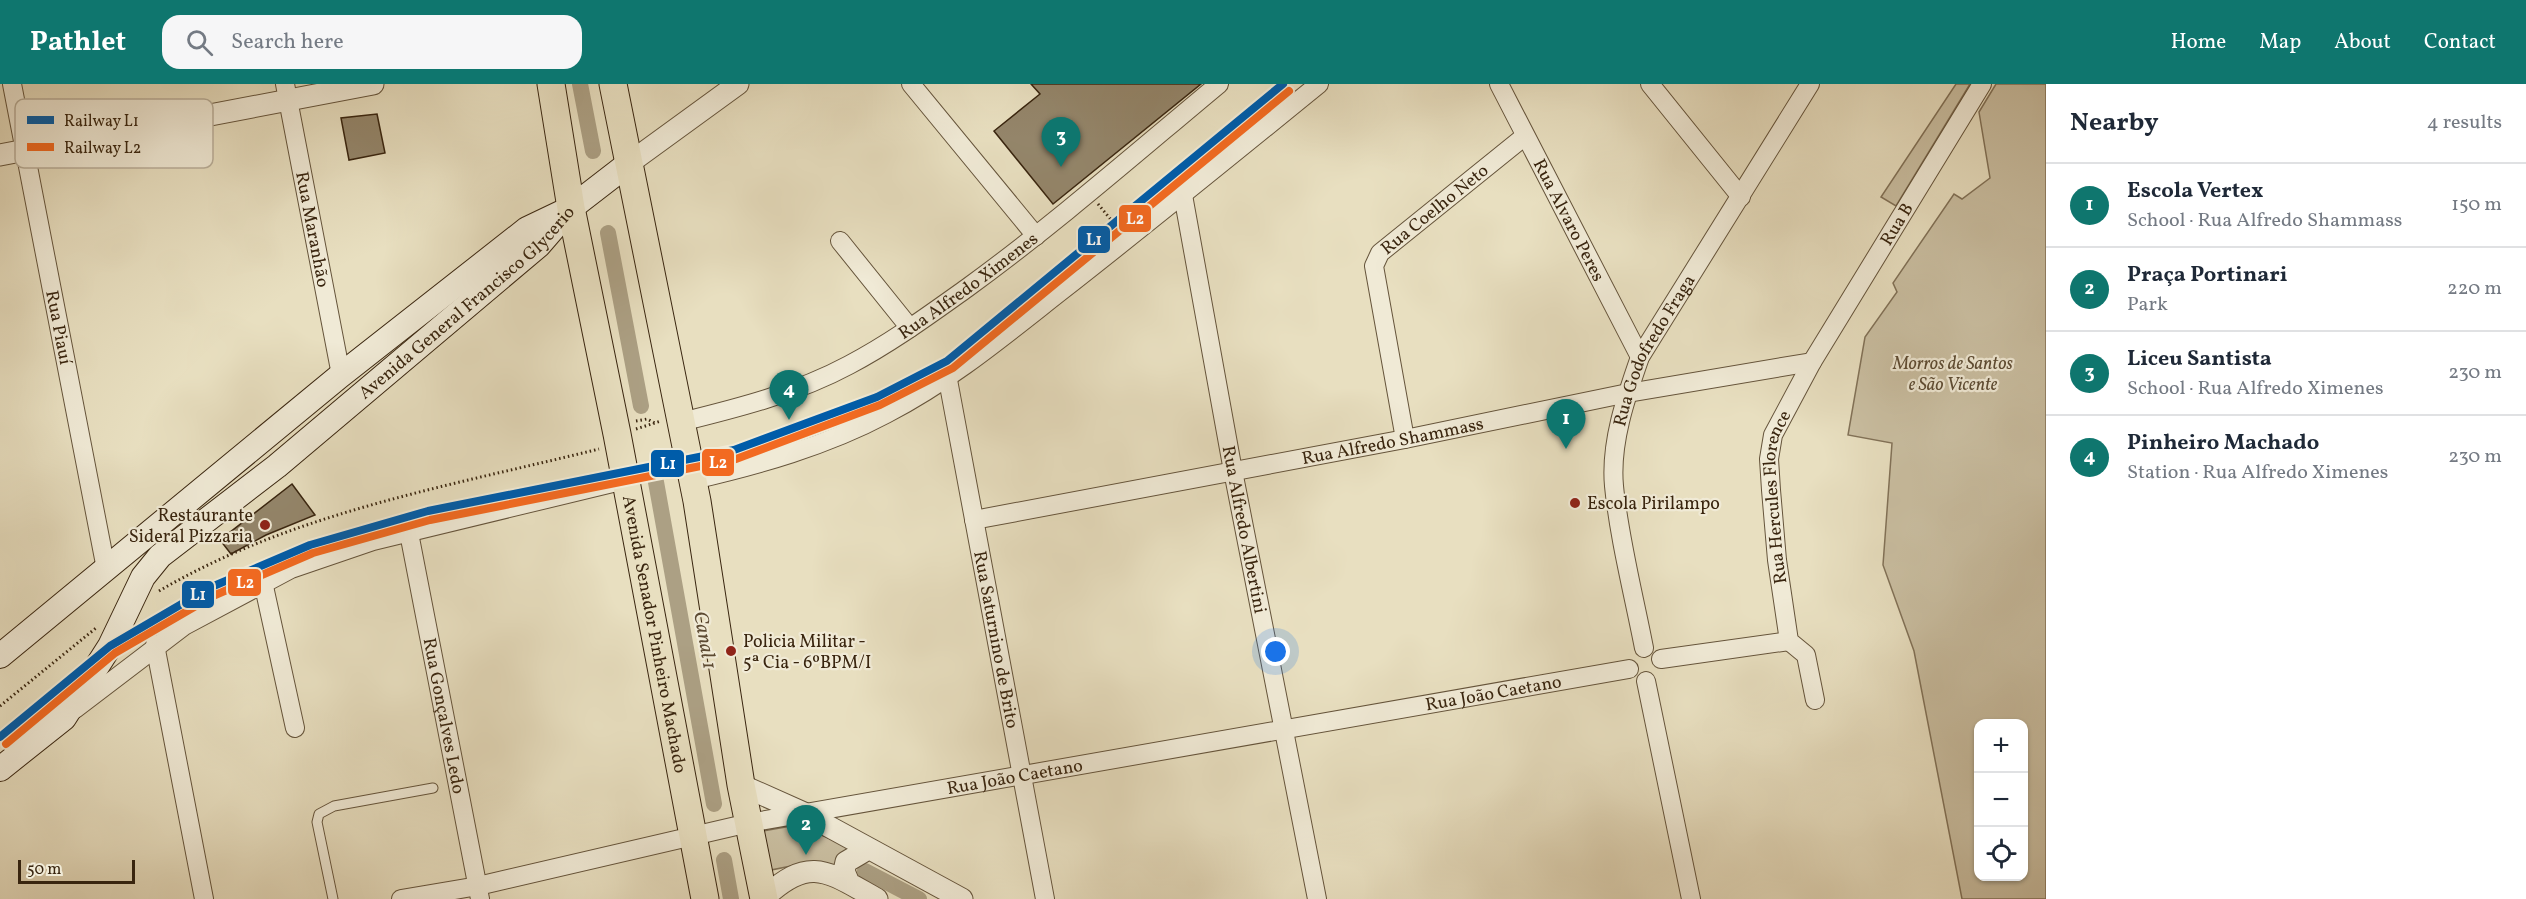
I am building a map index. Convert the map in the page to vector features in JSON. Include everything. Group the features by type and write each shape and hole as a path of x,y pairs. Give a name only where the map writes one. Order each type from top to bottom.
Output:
{"main road":[{"name":"Avenida Senador Pinheiro Machado","path":"551,84 571,208 626,432 625,480 697,834 705,899"},
{"path":"613,84 628,164 667,420 693,480 741,785 745,824 764,898"},
{"path":"571,208 628,164"},
{"name":"Avenida General Francisco Glycerio","path":"0,656 341,375 527,229 571,208"},
{"name":"Avenida General Francisco Glycerio","path":"0,769 64,718 110,645 143,577 160,556 277,466 539,245 571,208"},
{"path":"277,466 341,399 341,375"}],"street":[{"name":"Rua Piauí","path":"12,84 15,100"},
{"path":"213,109 286,92 373,84"},
{"path":"628,164 738,84"},
{"path":"911,84 1036,236"},
{"name":"Rua Alfredo Ximenes","path":"667,420 770,399 849,365 910,328 1036,236 1219,84"},
{"path":"693,480 760,464 811,446 884,416 948,380 1183,195 1319,84"},
{"name":"Rua Alvaro Peres","path":"1499,84 1640,357"},
{"path":"1650,84 1741,196"},
{"name":"Rua Godofredo Fraga","path":"1644,648 1614,485 1616,445 1628,393 1640,357 1810,84"},
{"name":"Rua B","path":"1812,362 1982,84"},
{"name":"Rua Maranhão","path":"286,92 341,375"},
{"name":"Rua Coelho Neto","path":"1405,439 1374,266 1380,253 1525,136"},
{"path":"0,155 15,153"},
{"name":"Rua Piauí","path":"28,168 106,569"},
{"name":"Rua Alfredo Albertini","path":"1183,195 1233,471 1317,899"},
{"path":"840,241 910,328"},
{"name":"Rua Alfredo Shammass","path":"974,520 1405,439 1628,393 1812,362"},
{"name":"Rua Hercules Florence","path":"1812,362 1773,435 1769,459 1777,560 1790,640 1806,655 1815,700"},
{"name":"Rua Saturnino de Brito","path":"948,380 1045,899"},
{"path":"64,718 155,645 199,617 263,582 315,560 409,533 625,480"},
{"name":"Rua Gonçalves Ledo","path":"409,533 479,893"},
{"path":"263,582 296,728"},
{"path":"1661,659 1790,640"},
{"path":"155,645 204,899"},
{"path":"1646,681 1636,678 1629,669 1631,655 1644,648 1654,651 1661,659"},
{"path":"1646,681 1658,673 1661,659"},
{"name":"Rua João Caetano","path":"401,899 479,893 697,834 745,824 1629,669"},
{"path":"1646,681 1691,899"},
{"path":"741,785 804,813 962,899"},
{"path":"849,883 844,871 846,862 868,849"},
{"path":"764,898 795,873 811,871 849,883 877,899"}],"lane":[{"path":"333,899 317,822 318,814 334,806 433,788"}],"path":[{"path":"1071,208 1080,219 1098,204 1119,229 1138,214 1146,224"},
{"path":"155,593 185,576 317,520 608,447 636,420 667,420"},
{"path":"626,432 667,420"},
{"path":"0,706 98,626"}],"green space":[{"path":"1956,84 1970,84 1896,206 1881,197"},
{"name":"Morros de Santos e São Vicente","path":"1996,84 2046,84 2046,899 1962,899 1914,651 1883,565 1892,443 1848,435 1865,337 1897,292 1893,283 1954,194 1962,199 1990,178 1979,112"},
{"path":"797,825 848,846 838,868 801,864 771,870 763,831"}],"building":[{"path":"1031,84 1201,84 1053,204 994,131 1040,94"},
{"path":"377,114 385,153 349,160 341,118"},
{"name":"Restaurante Sideral Pizzaria","path":"292,484 315,515 266,535 231,554 220,540"}],"waterway":[{"name":"Canal 1","path":"580,84 593,151"},
{"name":"Canal 1","path":"608,233 641,406"},
{"name":"Canal 1","path":"656,482 714,804"},
{"name":"Canal 1","path":"724,860 731,899"},
{"path":"865,871 919,899"}],"rail line":[{"name":"L1","path":"0,737 110,646 209,588 310,545 428,511 734,450 877,397 947,361 1283,84"},
{"name":"L2","path":"6,744 115,653 213,596 313,553 430,520 736,459 880,405 953,368 1289,91"}],"place":[{"name":"Liceu Santista","path":"1061,167"},
{"name":"Pinheiro Machado","path":"789,420"},
{"name":"Escola Vertex","path":"1566,449"},
{"name":"Escola Pirilampo","path":"1575,503"},
{"name":"Restaurante Sideral Pizzaria","path":"265,525"},
{"name":"Policia Militar - 5ª Cia - 6ºBPM/I","path":"731,651"},
{"name":"Praça Portinari","path":"806,855"}]}
